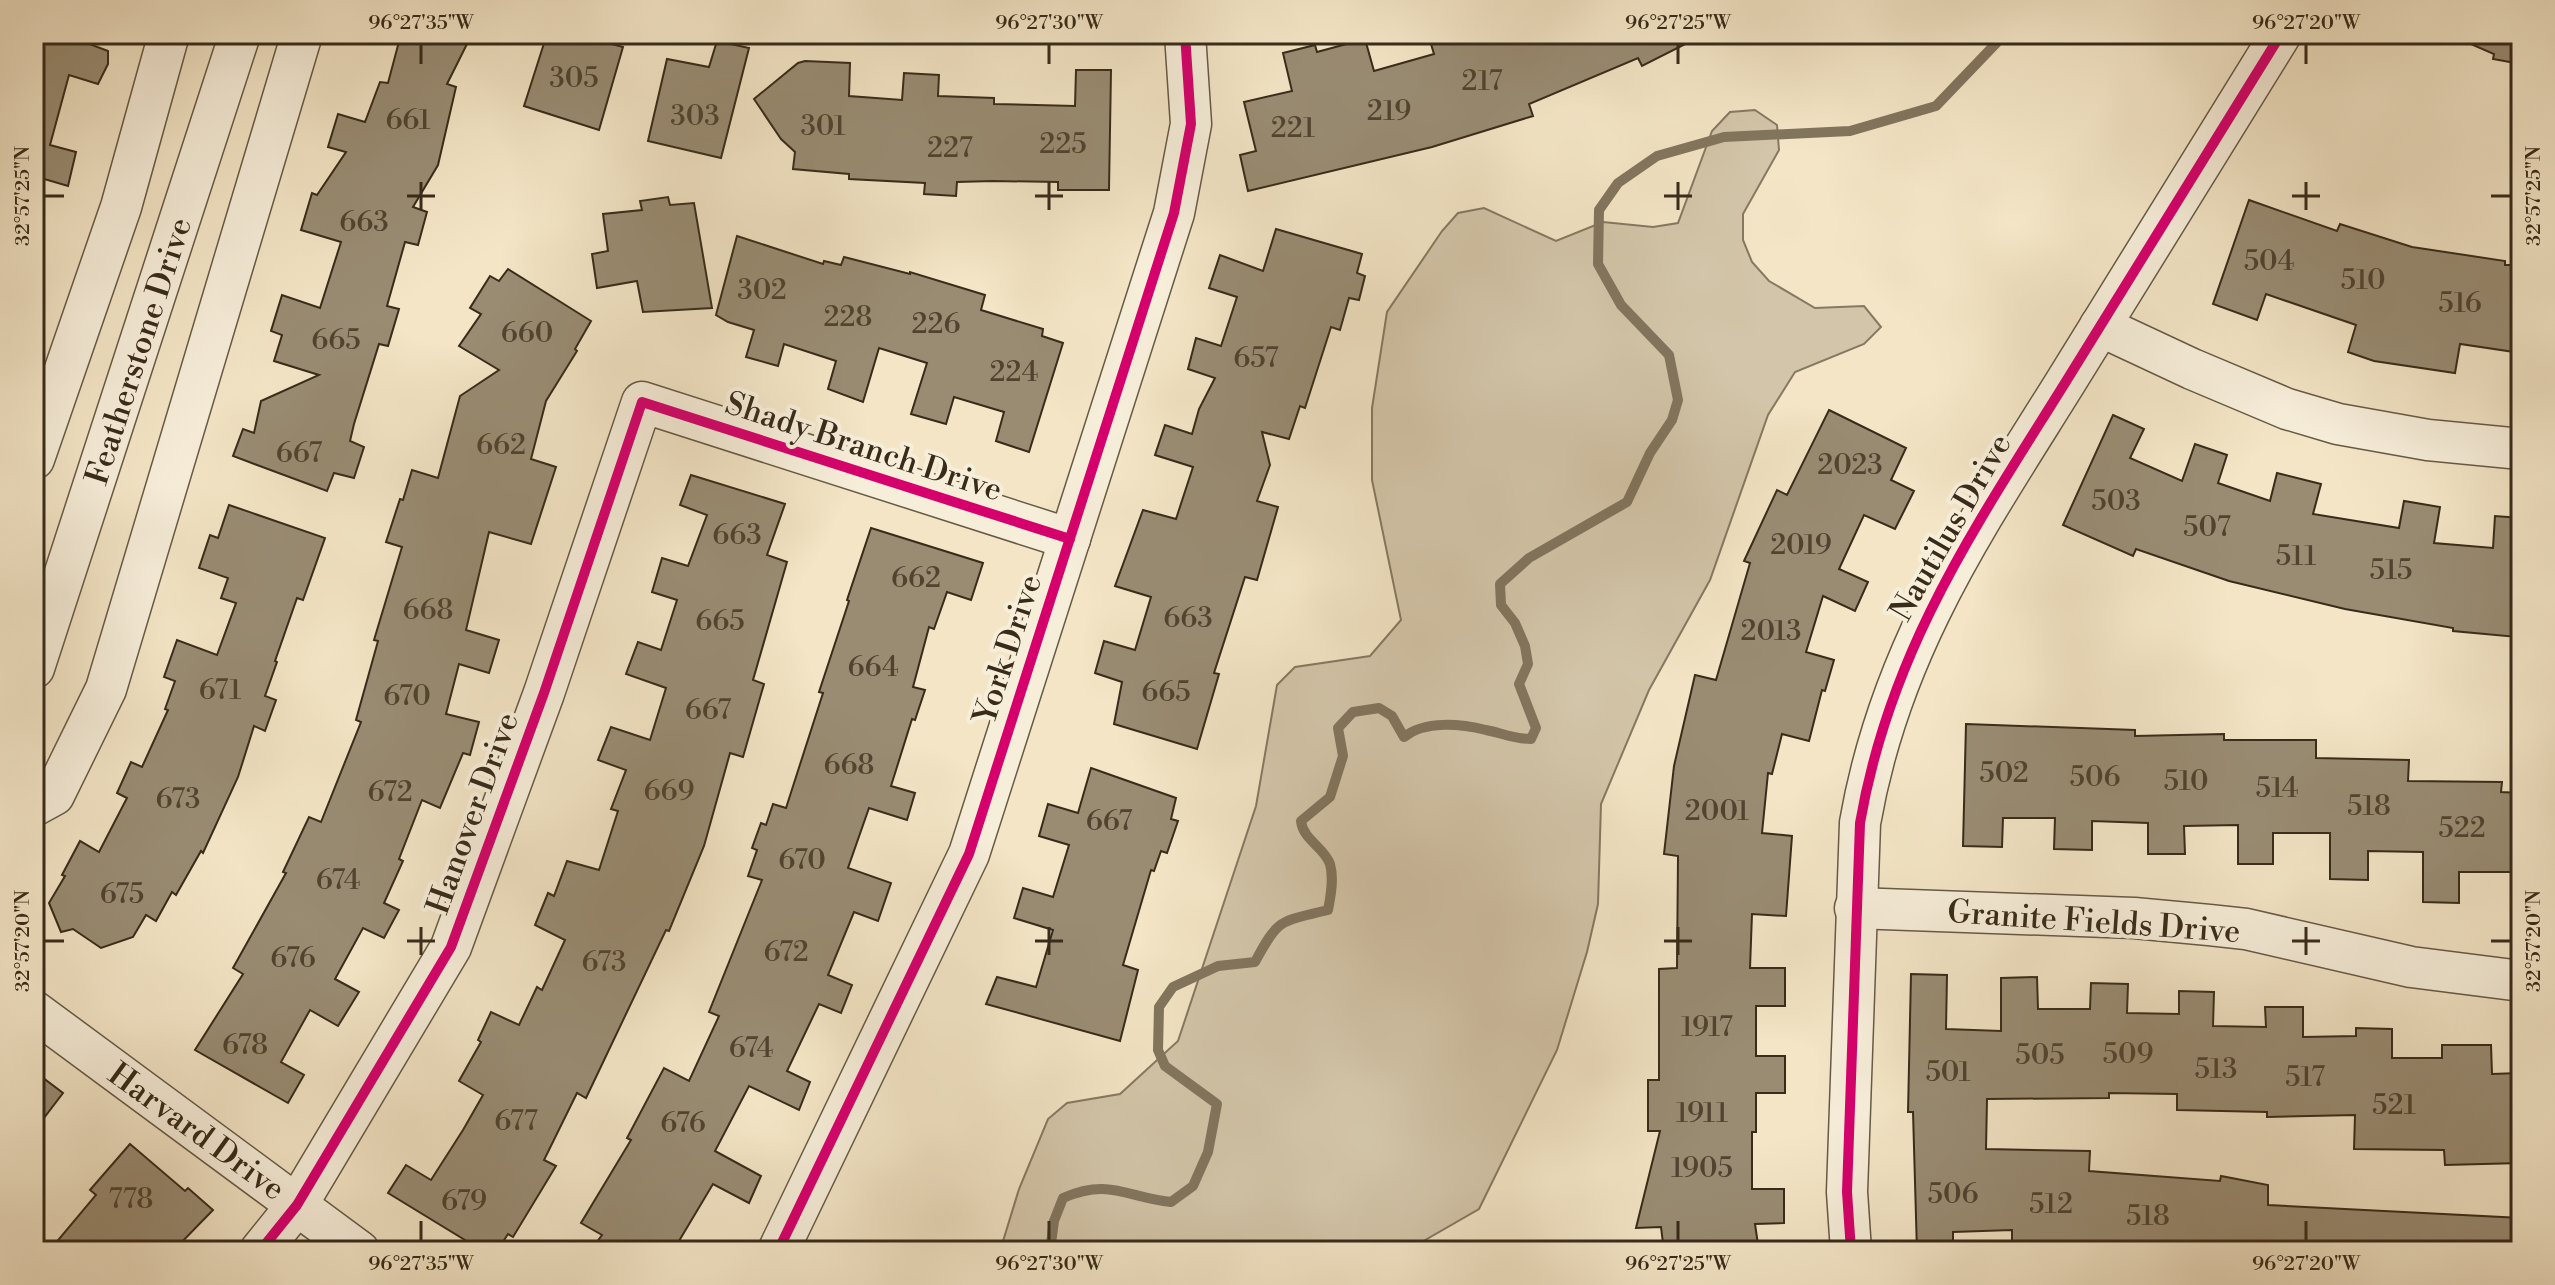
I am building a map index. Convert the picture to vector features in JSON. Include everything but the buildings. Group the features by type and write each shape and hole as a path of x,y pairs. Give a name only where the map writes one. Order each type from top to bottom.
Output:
{"street":[{"path":"34,459 121,207 169,34"},
{"name":"Featherstone Drive","path":"34,668 240,34"},
{"path":"34,806 54,795 106,689 302,34"},
{"name":"York Drive","path":"778,1251 969,854 1174,213 1191,124 1185,34"},
{"name":"Nautilus Drive","path":"1851,1251 1847,1192 1860,823 1869,771 1900,674 1951,569 2281,34"},
{"path":"2100,326 2287,409 2338,424 2428,440 2521,449"},
{"name":"Shady Branch Drive","path":"642,402 1070,539"},
{"name":"Hanover Drive","path":"260,1251 297,1205 451,947 544,693 642,402"},
{"name":"Granite Fields Drive","path":"1855,908 2134,918 2246,929 2411,967 2521,981"},
{"name":"Harvard Drive","path":"34,1011 359,1251"}],"shaded area":[{"path":"1755,110 1777,125 1779,150 1743,214 1743,240 1752,262 1769,281 1815,308 1864,306 1881,327 1864,344 1795,372 1768,415 1710,580 1649,690 1601,804 1598,904 1587,952 1557,1050 1479,1209 1406,1251 1000,1251 1019,1189 1048,1119 1067,1103 1120,1094 1178,1041 1256,806 1277,685 1295,667 1370,656 1401,620 1372,480 1372,408 1387,312 1442,231 1458,213 1484,208 1556,241 1603,222 1653,227 1678,223 1712,131 1730,112"}],"waterway":[{"path":"1050,1251 1054,1221 1063,1198 1093,1189 1106,1189 1171,1202 1193,1186 1208,1152 1217,1104 1165,1066 1158,1050 1159,1007 1173,987 1218,966 1255,962 1282,924 1328,910 1332,881 1330,864 1306,833 1301,821 1330,797 1343,756 1338,728 1353,712 1379,708 1392,716 1404,737 1422,728 1444,725 1466,726 1531,739 1536,728 1519,684 1528,664 1525,646 1515,623 1501,605 1500,584 1529,558 1627,502 1650,453 1672,420 1678,400 1669,355 1621,305 1598,264 1599,210 1618,183 1657,156 1724,137 1850,131 1936,106 2005,34"}],"cycle path":[{"path":"778,1251 969,854 1174,213 1191,124 1185,34"},
{"path":"1851,1251 1847,1192 1860,823 1874,760 1892,702 1914,646 1968,541 2281,34"},
{"path":"260,1251 297,1205 451,947 544,693 642,402 1070,539"}]}
